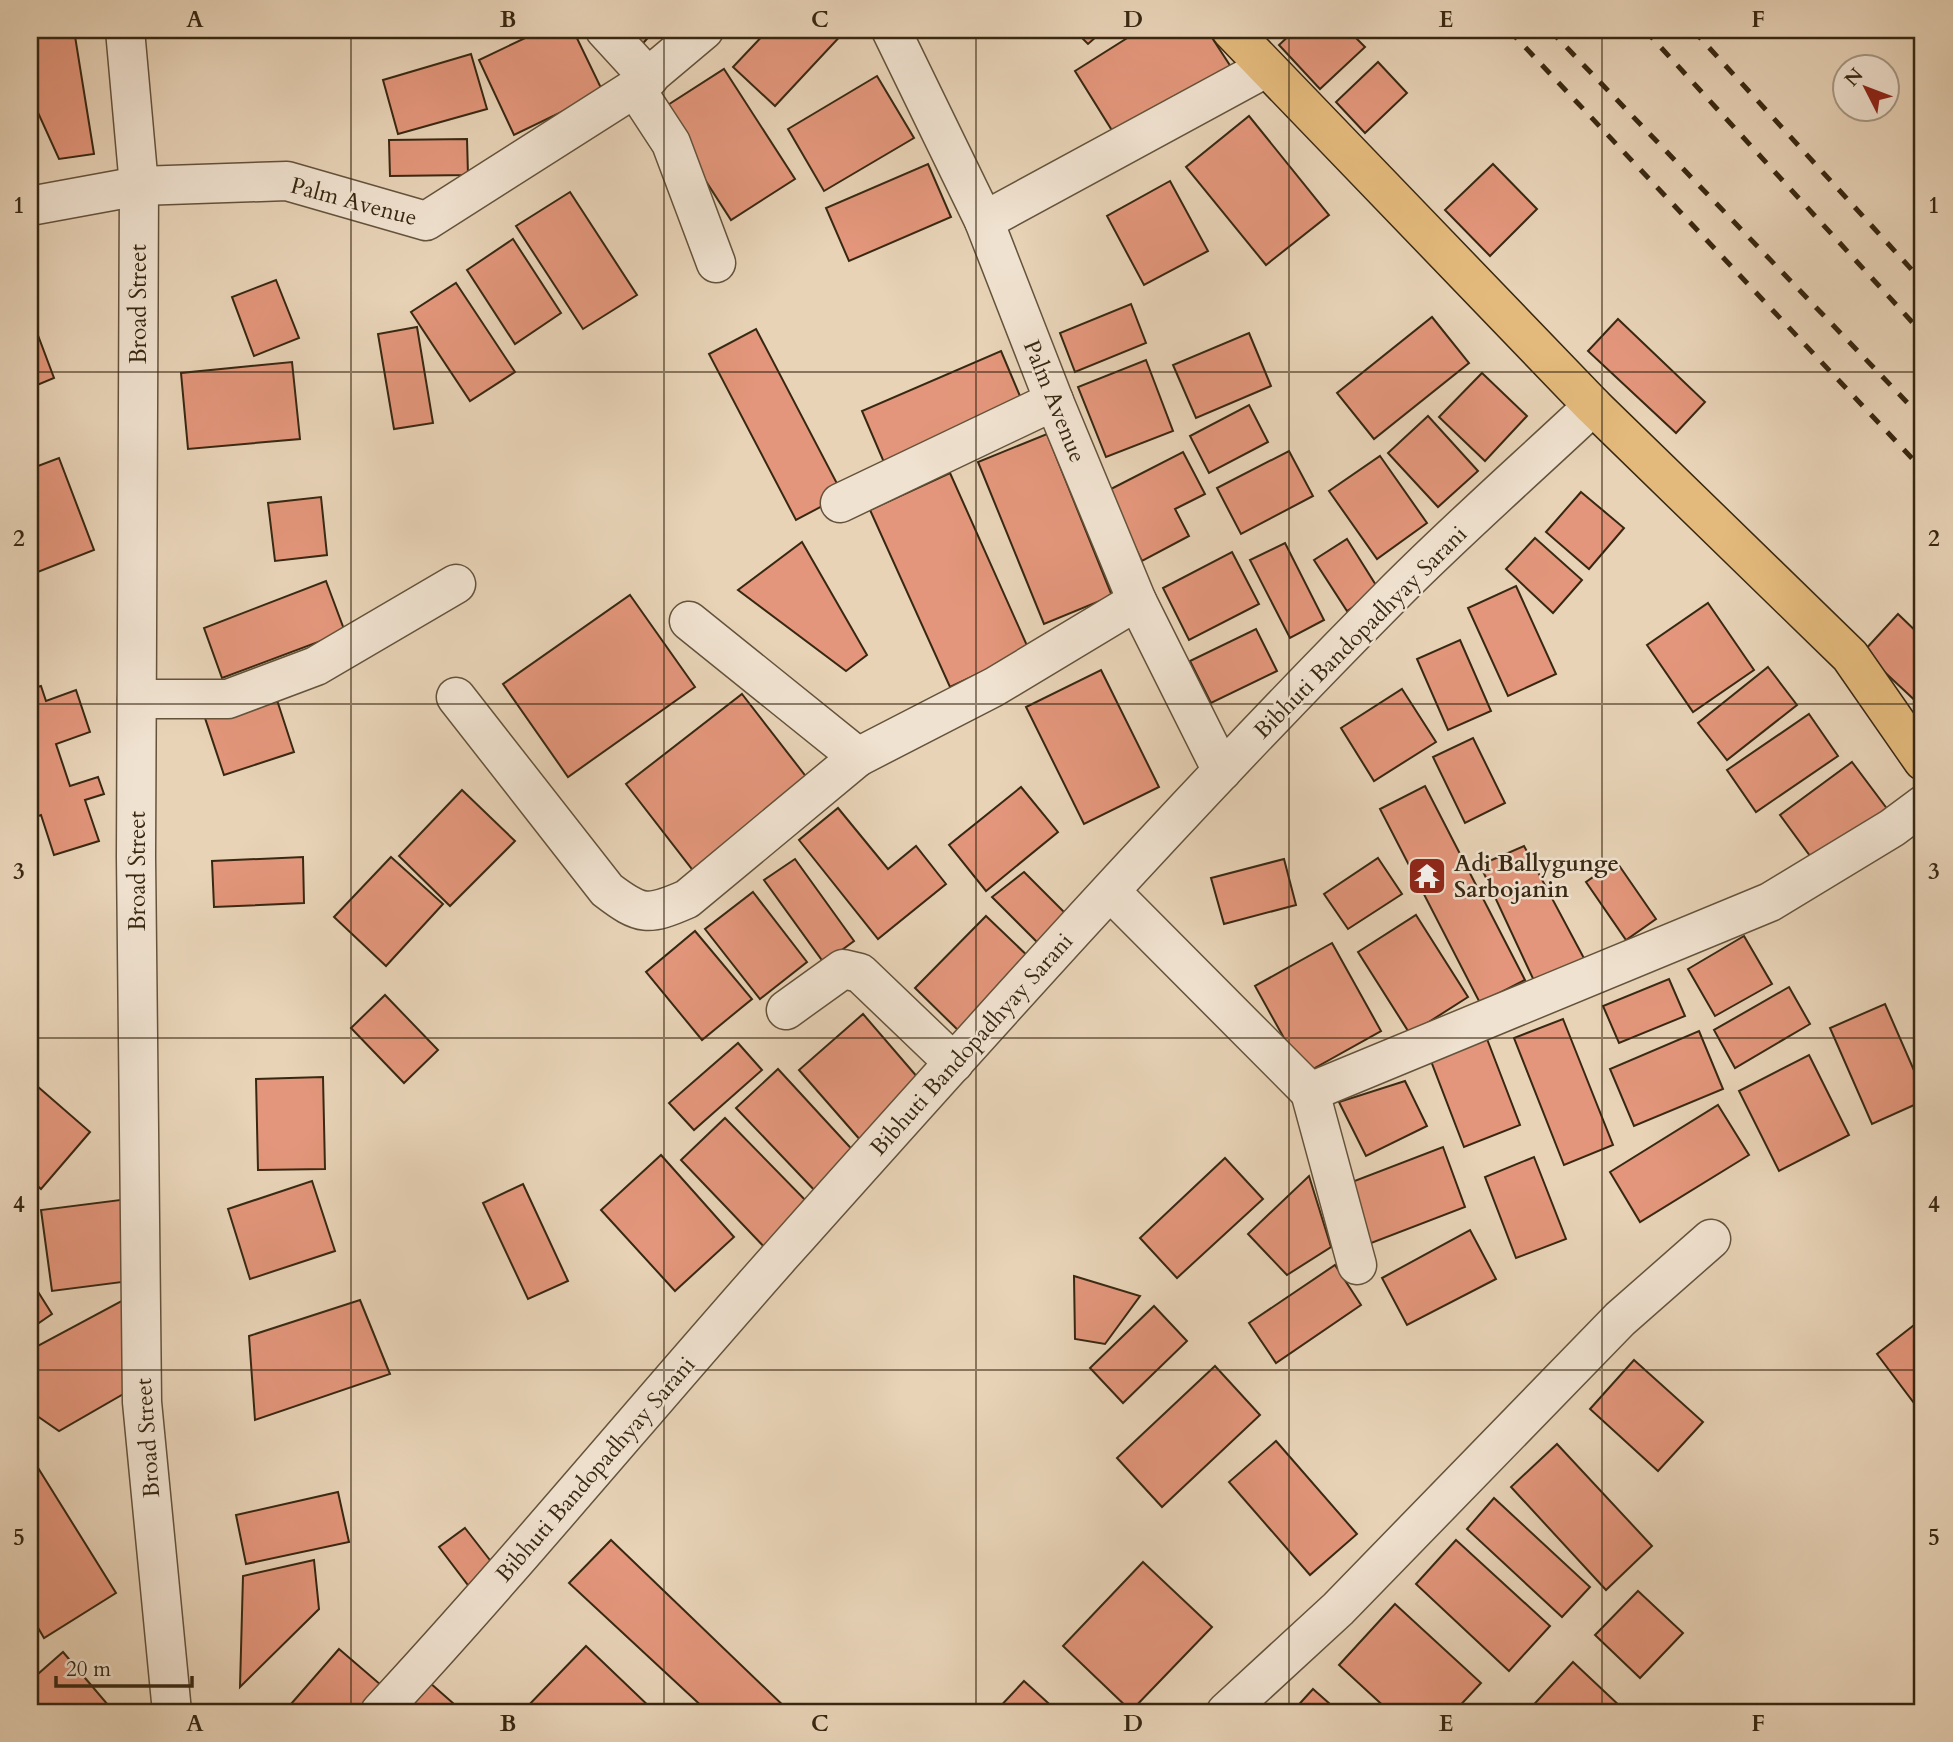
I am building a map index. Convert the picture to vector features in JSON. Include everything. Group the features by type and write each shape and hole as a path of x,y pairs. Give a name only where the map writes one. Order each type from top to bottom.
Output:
{"main road":[{"path":"1231,30 1593,406 1850,656 1923,761"}],"street":[{"name":"Broad Street","path":"125,30 139,186 136,858 142,1402 172,1712"},
{"path":"605,30 642,83 671,143 716,263"},
{"name":"Palm Avenue","path":"30,206 139,186 287,181 426,221 642,83 704,30"},
{"name":"Palm Avenue","path":"891,30 984,221 1054,401 1137,601 1222,771"},
{"path":"984,221 1266,68"},
{"path":"840,503 1054,401"},
{"name":"Bibhuti Bandopadhyay Sarani","path":"380,1712 473,1612 651,1403 954,1063 1222,771 1399,587 1593,406"},
{"path":"137,699 228,699 316,666 456,584"},
{"path":"456,697 607,890 632,909 658,912 687,898 858,757 994,687 1137,601"},
{"path":"689,621 858,757"},
{"path":"1310,1091 1770,902 1892,828 1923,805"},
{"path":"1111,892 1310,1091 1357,1265"},
{"path":"786,1010 843,969 860,973 954,1063"},
{"path":"1226,1712 1338,1609 1620,1319 1711,1239"}],"building":[{"path":"30,30 74,30 94,154 59,159 30,95"},
{"path":"542,30 573,30 603,92 514,135 479,60"},
{"path":"615,30 655,30 636,51"},
{"path":"768,30 846,30 775,106 733,67"},
{"path":"1074,30 1104,30 1088,44"},
{"path":"1140,30 1207,30 1231,67 1118,140 1075,71"},
{"path":"1295,30 1348,30 1365,47 1320,89 1279,45"},
{"path":"471,54 487,109 398,134 383,80"},
{"path":"1378,62 1407,93 1365,133 1336,102"},
{"path":"724,69 795,179 731,220 660,110"},
{"path":"877,76 914,138 824,191 788,129"},
{"path":"1249,116 1329,215 1266,265 1186,167"},
{"path":"467,139 468,175 390,176 389,140"},
{"path":"928,164 951,217 849,261 826,208"},
{"path":"1493,164 1537,209 1490,256 1445,210"},
{"path":"1170,181 1208,251 1144,285 1107,216"},
{"path":"570,192 637,295 583,329 516,226"},
{"path":"513,239 561,313 515,344 467,270"},
{"path":"276,280 299,338 254,356 232,297"},
{"path":"456,283 515,372 470,401 411,312"},
{"path":"1131,304 1146,343 1075,372 1060,333"},
{"path":"30,314 54,378 30,388"},
{"path":"1432,317 1469,363 1374,439 1337,393"},
{"path":"1618,319 1705,402 1676,433 1588,351"},
{"path":"417,327 433,423 394,429 378,334"},
{"path":"756,329 843,495 796,520 709,354"},
{"path":"1249,333 1271,386 1196,418 1173,365"},
{"path":"1001,351 1025,408 886,467 862,411"},
{"path":"1146,360 1173,431 1106,457 1078,387"},
{"path":"292,362 300,439 188,449 181,373"},
{"path":"1482,373 1527,416 1485,461 1439,417"},
{"path":"1249,405 1268,442 1209,473 1190,436"},
{"path":"1428,416 1478,471 1438,507 1388,453"},
{"path":"1047,434 1112,596 1044,624 978,462"},
{"path":"1289,451 1313,496 1241,534 1217,488"},
{"path":"1183,452 1205,494 1175,509 1189,536 1142,561 1107,491"},
{"path":"1380,456 1427,523 1377,559 1329,491"},
{"path":"59,458 94,550 30,575 30,469"},
{"path":"950,473 1029,650 950,687 870,510"},
{"path":"1581,492 1624,528 1589,569 1546,532"},
{"path":"321,497 327,555 275,561 268,503"},
{"path":"1535,538 1582,580 1553,613 1506,569"},
{"path":"1347,539 1379,590 1347,611 1314,560"},
{"path":"802,542 867,655 846,671 738,590"},
{"path":"1285,543 1324,620 1290,638 1250,560"},
{"path":"1232,552 1259,604 1189,640 1163,588"},
{"path":"326,581 345,632 222,678 204,628"},
{"path":"1516,586 1556,674 1508,696 1468,608"},
{"path":"630,595 695,687 568,777 503,684"},
{"path":"1708,603 1754,670 1693,712 1647,645"},
{"path":"1898,614 1923,638 1921,706 1863,652"},
{"path":"1256,629 1277,671 1211,703 1190,661"},
{"path":"1460,640 1491,711 1448,730 1417,659"},
{"path":"1768,667 1797,705 1727,760 1698,723"},
{"path":"1101,670 1159,787 1084,824 1026,707"},
{"path":"41,686 46,701 76,690 90,732 56,744 70,786 98,777 104,794 85,800 99,841 54,855 41,815 30,819 30,689"},
{"path":"1402,689 1436,742 1374,781 1341,728"},
{"path":"275,694 294,752 224,775 205,718"},
{"path":"742,694 811,783 695,873 626,784"},
{"path":"1809,714 1838,756 1756,812 1727,770"},
{"path":"1473,738 1505,803 1465,823 1433,757"},
{"path":"1852,762 1888,810 1816,864 1780,815"},
{"path":"1425,786 1525,980 1480,1003 1380,809"},
{"path":"1021,787 1058,832 986,891 949,845"},
{"path":"462,790 515,841 450,906 399,856"},
{"path":"838,808 888,869 916,846 946,884 878,939 799,840"},
{"path":"1524,846 1586,962 1536,985 1480,865"},
{"path":"303,857 304,903 214,907 212,861"},
{"path":"391,857 443,904 386,966 334,917"},
{"path":"1378,858 1402,894 1348,929 1324,894"},
{"path":"795,859 854,941 824,963 764,880"},
{"path":"1284,859 1296,905 1224,924 1211,878"},
{"path":"1616,861 1656,919 1626,940 1586,882"},
{"path":"1024,872 1074,922 1045,950 992,897"},
{"path":"753,892 807,962 760,999 705,929"},
{"path":"1416,915 1468,997 1410,1034 1358,952"},
{"path":"986,916 1034,962 963,1035 915,988"},
{"path":"695,931 752,999 702,1040 646,972"},
{"path":"1744,936 1772,984 1715,1016 1688,969"},
{"path":"1332,943 1381,1031 1304,1074 1255,986"},
{"path":"1669,979 1685,1016 1619,1043 1603,1006"},
{"path":"1789,987 1810,1024 1735,1068 1714,1030"},
{"path":"385,995 438,1050 404,1083 351,1028"},
{"path":"1885,1004 1923,1091 1923,1101 1872,1124 1830,1028"},
{"path":"863,1014 925,1086 862,1142 799,1070"},
{"path":"1563,1019 1613,1145 1564,1165 1514,1038"},
{"path":"1699,1031 1723,1089 1634,1126 1610,1069"},
{"path":"1487,1039 1520,1125 1464,1147 1431,1061"},
{"path":"738,1043 762,1070 694,1130 669,1103"},
{"path":"1809,1055 1849,1135 1779,1171 1739,1091"},
{"path":"778,1069 859,1157 819,1195 736,1108"},
{"path":"323,1077 325,1169 258,1170 256,1079"},
{"path":"1405,1081 1427,1126 1366,1156 1339,1102"},
{"path":"37,1086 90,1132 41,1189 30,1179 30,1094"},
{"path":"1718,1105 1749,1155 1640,1222 1610,1172"},
{"path":"725,1118 814,1209 770,1253 681,1160"},
{"path":"1443,1147 1465,1207 1366,1245 1344,1185"},
{"path":"661,1155 734,1237 675,1291 601,1210"},
{"path":"1534,1157 1566,1239 1516,1258 1485,1177"},
{"path":"1225,1158 1263,1199 1177,1278 1140,1238"},
{"path":"1309,1176 1331,1247 1287,1275 1248,1234"},
{"path":"312,1181 335,1251 250,1279 228,1209"},
{"path":"523,1184 568,1281 528,1299 483,1203"},
{"path":"128,1199 138,1280 52,1291 41,1210"},
{"path":"1470,1230 1496,1279 1407,1325 1382,1278"},
{"path":"1335,1265 1361,1305 1276,1363 1249,1323"},
{"path":"1074,1276 1140,1296 1105,1344 1075,1339"},
{"path":"30,1279 52,1314 30,1329"},
{"path":"129,1297 139,1385 59,1431 30,1411 30,1350"},
{"path":"360,1300 390,1374 255,1420 249,1336"},
{"path":"1154,1306 1187,1341 1123,1403 1090,1368"},
{"path":"1923,1318 1923,1415 1877,1354"},
{"path":"1634,1360 1703,1422 1658,1471 1590,1409"},
{"path":"1215,1366 1260,1415 1162,1507 1117,1458"},
{"path":"1276,1441 1357,1534 1310,1575 1229,1482"},
{"path":"1557,1444 1652,1546 1606,1590 1511,1487"},
{"path":"30,1455 116,1593 44,1638 30,1614"},
{"path":"338,1492 349,1542 246,1564 236,1515"},
{"path":"1494,1498 1590,1587 1562,1617 1467,1529"},
{"path":"465,1528 500,1573 474,1593 439,1547"},
{"path":"611,1540 790,1712 708,1712 569,1583"},
{"path":"1456,1540 1550,1626 1509,1671 1416,1584"},
{"path":"314,1560 319,1609 240,1687 243,1576"},
{"path":"1143,1562 1212,1627 1131,1711 1063,1646"},
{"path":"1638,1591 1683,1633 1640,1678 1595,1635"},
{"path":"1395,1604 1481,1683 1454,1712 1390,1712 1339,1665"},
{"path":"586,1646 655,1712 522,1712"},
{"path":"339,1649 381,1685 357,1712 284,1712"},
{"path":"63,1652 114,1712 30,1712 30,1681"},
{"path":"1573,1662 1622,1708 1618,1712 1527,1712"},
{"path":"421,1675 462,1711 397,1712"},
{"path":"1024,1681 1058,1712 995,1712"},
{"path":"1313,1689 1339,1712 1292,1712"}],"railway":[{"path":"1509,30 1923,470"},
{"path":"1550,30 1923,419"},
{"path":"1645,30 1923,334"},
{"path":"1693,30 1923,282"}],"place":[{"name":"Adi Ballygunge Sarbojanin","path":"1427,876"}]}
